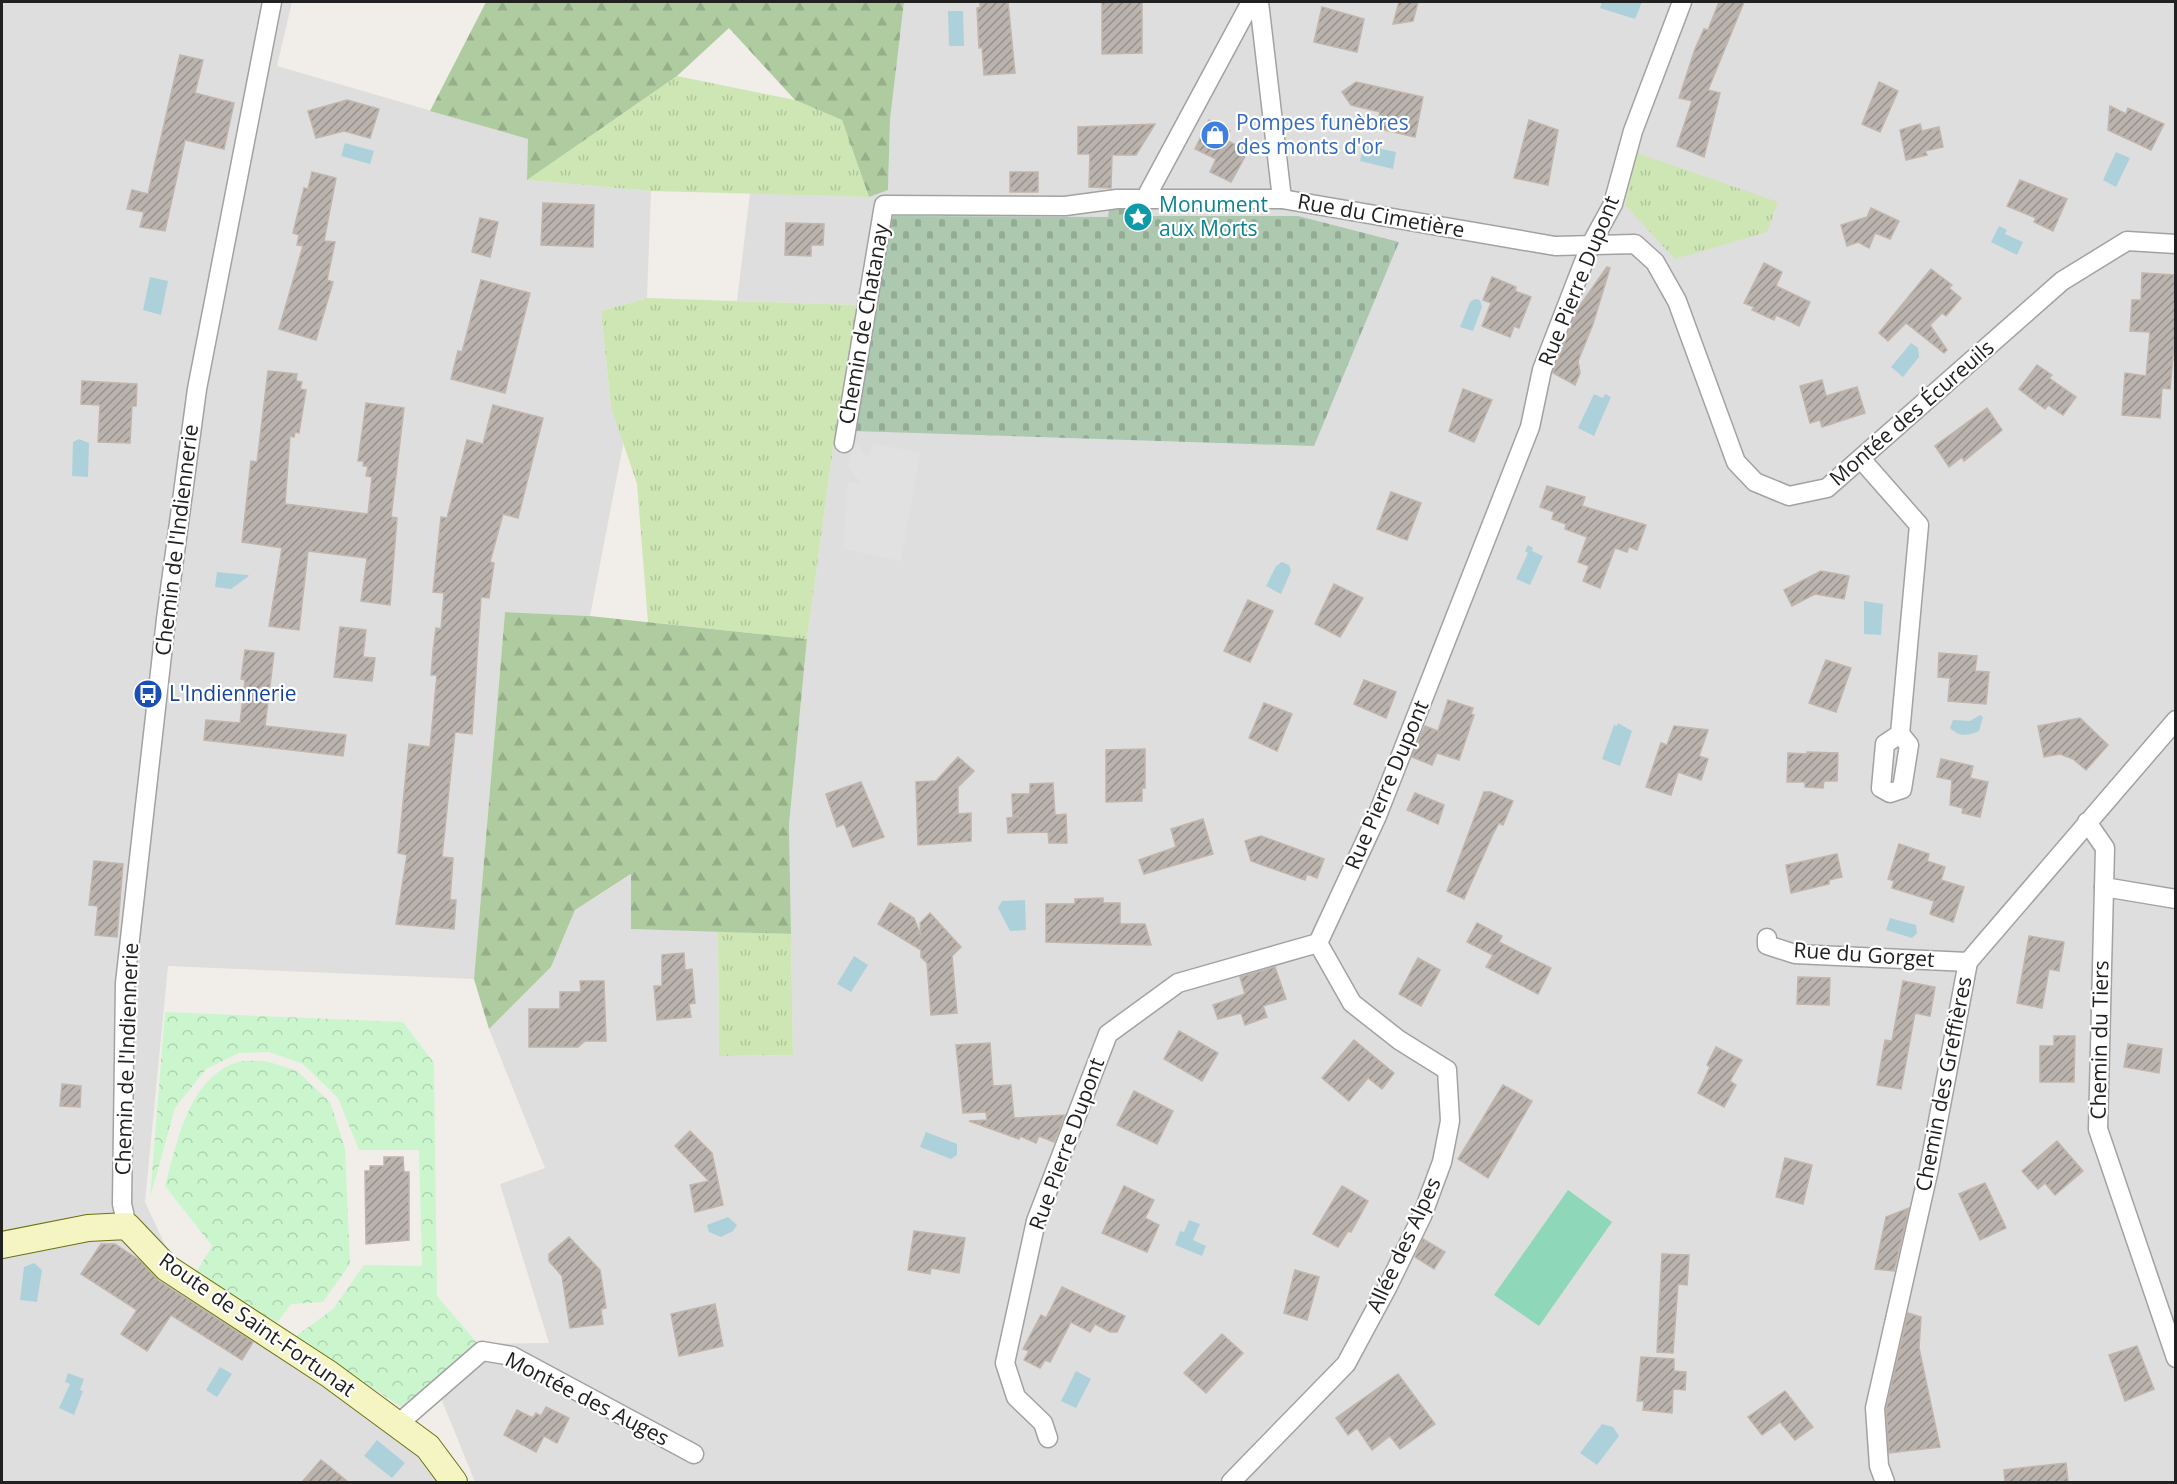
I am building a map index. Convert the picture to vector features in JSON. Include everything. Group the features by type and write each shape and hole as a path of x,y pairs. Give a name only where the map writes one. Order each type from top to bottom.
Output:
{"street":[{"name":"Chemin de l'Indiennerie","path":"127,1226 122,1204 124,983 166,619 196,389 272,2"},
{"path":"1145,199 1251,2"},
{"path":"1259,2 1282,199"},
{"name":"Rue Pierre Dupont","path":"1048,1438 1043,1423 1017,1397 1005,1363 1036,1221 1108,1034 1178,983 1318,943 1377,816 1526,438 1542,370 1590,246 1613,204 1633,132 1682,2"},
{"name":"Rue du Cimetière","path":"884,205 1065,206 1105,199 1282,199 1555,246 1590,246"},
{"name":"Chemin de Chatanay","path":"844,443 884,205"},
{"name":"Montée des Écureuils","path":"1590,246 1635,244 1655,262 1677,301 1736,462 1755,482 1789,496 1827,488 2062,280 2127,241 2175,244"},
{"path":"1861,459 1919,525 1900,734"},
{"name":"Chemin des Greffières","path":"1885,1482 1879,1467 1875,1408 1929,1169 1968,962 2175,720"},
{"name":"Chemin du Tiers","path":"2087,822 2105,848 2098,1129 2175,1358"},
{"path":"2104,887 2175,899"},
{"name":"Rue du Gorget","path":"1767,938 1767,945 1795,954 1968,962"},
{"name":"Allée des Alpes","path":"1231,1482 1346,1364 1422,1216 1442,1162 1450,1121 1447,1070 1399,1040 1352,1003 1318,943"},
{"path":"2,1245 88,1228 127,1226"},
{"name":"Route de Saint-Fortunat","path":"127,1226 167,1268 329,1374 428,1447 454,1482"},
{"name":"Montée des Auges","path":"398,1424 482,1351 512,1356 694,1454"}],"shaded area":[{"path":"2,2 292,2 277,66 528,139 528,180 651,191 647,298 601,311 611,407 624,440 590,616 505,612 474,979 168,966 145,1202 172,1260 458,1482 2,1482"},
{"path":"904,2 2175,2 2175,1482 475,1482 434,1381 478,1344 549,1343 500,1184 545,1168 489,1029 551,967 575,910 632,874 631,929 718,931 719,1056 793,1055 789,825 807,639 835,434 857,305 737,301 750,193 869,197 888,190 890,120"},
{"path":"853,440 869,458 873,444 920,452 901,561 843,549 848,482 860,482 848,466"}],"green space":[{"path":"486,2 904,2 890,120 888,190 869,197 842,120 795,100 729,28 677,76 527,180 528,139 430,111"},
{"path":"677,76 795,100 842,120 869,197 651,191 527,180"},
{"path":"1637,153 1778,202 1767,232 1675,259 1625,205"},
{"path":"1109,209 1123,209 1140,216 1298,216 1399,242 1314,446 853,431 893,216 1108,217"},
{"path":"647,298 857,305 835,434 807,639 648,622 637,484 611,407 601,311"},
{"path":"505,612 590,616 807,639 789,825 791,934 631,929 631,874 575,910 551,967 489,1029 474,979"},
{"path":"718,931 791,934 793,1055 719,1056"},
{"path":"165,1012 403,1022 434,1063 437,1296 478,1344 403,1408 295,1337 333,1309 364,1265 422,1266 419,1150 359,1150 338,1098 303,1064 269,1052 239,1053 206,1069 175,1108 150,1198"},
{"path":"266,1061 297,1071 330,1102 345,1148 350,1264 323,1302 291,1304 277,1323 197,1271 212,1246 165,1186 187,1114 207,1082 221,1070 238,1062"},
{"path":"1568,1190 1612,1222 1539,1326 1494,1295"}],"water":[{"path":"1602,2 1642,2 1635,19 1600,8"},
{"path":"948,11 963,11 964,46 949,46"},
{"path":"1364,142 1372,147 1396,152 1393,169 1360,161"},
{"path":"345,143 374,151 370,164 341,156"},
{"path":"2116,152 2130,158 2116,187 2103,180"},
{"path":"1999,226 2007,230 2005,234 2023,242 2017,255 1991,242"},
{"path":"150,277 168,281 161,315 143,310"},
{"path":"1475,299 1480,300 1482,307 1473,331 1460,327 1470,302"},
{"path":"1911,343 1918,348 1919,357 1903,377 1891,367"},
{"path":"1594,394 1603,398 1605,394 1611,397 1594,436 1578,428"},
{"path":"79,439 89,443 88,477 72,476 73,442"},
{"path":"1528,545 1533,548 1532,551 1543,556 1530,585 1516,579 1528,553 1525,551"},
{"path":"1282,562 1289,565 1291,571 1281,594 1266,586 1276,566"},
{"path":"217,572 249,576 231,589 215,587"},
{"path":"1864,601 1883,604 1881,635 1864,634"},
{"path":"1980,715 1983,717 1979,731 1964,735 1950,728 1953,720 1970,721"},
{"path":"1618,723 1632,731 1620,766 1602,759 1614,725 1617,726"},
{"path":"1025,900 1026,930 1010,931 998,908 1002,901"},
{"path":"1890,918 1916,925 1917,933 1912,938 1886,930"},
{"path":"854,956 868,965 851,992 837,984"},
{"path":"926,1132 957,1144 957,1155 951,1159 920,1147"},
{"path":"728,1217 737,1225 733,1231 721,1237 709,1232 707,1225"},
{"path":"1189,1220 1200,1224 1193,1240 1206,1246 1202,1256 1175,1245 1180,1231 1184,1232"},
{"path":"34,1263 42,1270 37,1302 20,1300 24,1267"},
{"path":"220,1367 232,1374 217,1397 206,1390"},
{"path":"1076,1371 1091,1379 1076,1408 1061,1401"},
{"path":"68,1373 84,1379 80,1390 83,1391 74,1415 59,1408 70,1384 65,1382"},
{"path":"1602,1424 1613,1427 1619,1436 1597,1465 1580,1453"},
{"path":"377,1440 405,1463 392,1478 364,1456"}],"building":[{"path":"980,2 1008,2 1015,73 984,75 982,47 979,48 977,8 980,8"},
{"path":"1102,2 1142,2 1142,53 1102,54"},
{"path":"1399,2 1418,2 1413,21 1393,24"},
{"path":"1719,2 1744,2 1708,90 1720,93 1704,157 1677,146 1692,101 1679,98 1695,49 1704,29 1708,30"},
{"path":"1322,7 1364,19 1357,52 1314,42"},
{"path":"180,55 203,60 195,93 234,103 224,149 185,140 165,231 140,227 144,212 127,209 132,190 148,194"},
{"path":"1356,82 1423,97 1415,137 1376,128 1380,112 1351,105 1342,92"},
{"path":"1879,82 1898,91 1880,132 1862,124"},
{"path":"347,100 379,109 370,138 344,131 316,138 308,111"},
{"path":"2110,106 2126,114 2128,108 2164,124 2151,150 2108,130"},
{"name":"Pompes funèbres des monts d'or","path":"1209,120 1230,131 1226,140 1248,151 1231,182 1210,172 1216,159 1195,149"},
{"path":"1529,120 1558,130 1548,185 1514,178"},
{"path":"1155,124 1136,155 1112,155 1111,188 1089,187 1090,154 1078,154 1078,127"},
{"path":"1920,124 1922,131 1939,127 1943,147 1925,151 1927,155 1906,160 1900,130"},
{"path":"312,172 336,178 324,241 335,242 327,280 333,282 316,340 279,329 303,246 297,245 299,235 293,233 304,188 308,189"},
{"path":"1010,172 1038,172 1038,192 1010,192"},
{"path":"2020,180 2067,199 2053,231 2034,222 2036,218 2007,206"},
{"path":"543,203 594,205 593,247 541,245"},
{"path":"1871,208 1899,221 1890,239 1875,233 1869,248 1858,242 1847,246 1841,225 1867,217"},
{"path":"480,218 498,222 490,257 472,252"},
{"path":"786,223 824,224 823,245 811,245 811,256 785,255"},
{"path":"1764,263 1782,272 1776,286 1810,302 1799,326 1776,315 1774,320 1752,310 1754,307 1744,303"},
{"path":"1607,267 1610,268 1593,324 1578,361 1580,373 1575,385 1553,373 1578,308"},
{"path":"1931,269 1952,285 1949,288 1961,298 1946,316 1942,313 1930,325 1947,350 1944,353 1906,323 1888,341 1879,333"},
{"path":"2142,273 2175,275 2175,334 2170,389 2162,388 2160,418 2122,415 2125,373 2146,376 2150,332 2130,331 2132,300 2141,300"},
{"path":"1492,277 1516,287 1515,291 1531,297 1519,328 1514,326 1510,337 1482,326 1491,303 1483,300"},
{"path":"481,280 530,293 505,393 451,379 458,351 462,352"},
{"path":"2037,365 2052,375 2049,378 2076,397 2063,415 2048,405 2045,409 2019,389"},
{"path":"268,371 297,374 296,381 302,382 300,389 306,390 299,433 295,432 294,437 290,436 285,504 368,514 372,477 366,476 368,466 363,466 364,461 358,461 366,403 404,408 391,517 397,518 390,605 361,601 367,558 308,551 299,630 269,626 282,548 242,542 251,461 257,462"},
{"path":"1822,380 1826,396 1857,387 1865,413 1822,427 1820,420 1810,423 1800,386"},
{"path":"82,381 137,384 136,406 132,406 130,443 98,442 100,405 81,404"},
{"path":"1463,389 1492,400 1474,442 1449,431"},
{"path":"493,405 543,418 518,518 503,514 490,562 494,563 489,598 481,597 472,734 455,732 442,857 453,858 450,900 456,900 454,929 396,924 407,855 398,853 409,744 430,747 437,675 431,675 433,651 436,628 441,629 444,593 433,592 441,517 447,518 467,440 483,444"},
{"path":"1987,408 2002,430 1964,461 1962,457 1949,467 1935,446"},
{"path":"1547,486 1585,497 1582,506 1646,525 1637,550 1629,547 1627,552 1615,548 1600,588 1583,581 1589,566 1578,562 1587,537 1565,529 1566,524 1552,519 1554,512 1540,507"},
{"path":"1391,492 1421,503 1407,540 1377,529"},
{"path":"1821,571 1849,576 1844,599 1815,594 1792,606 1784,590"},
{"path":"1334,584 1363,598 1340,637 1315,624"},
{"path":"1248,600 1273,611 1250,662 1224,651"},
{"path":"340,627 366,630 363,657 375,658 372,681 334,677"},
{"path":"245,650 274,653 265,726 346,735 343,756 204,740 206,720 240,723 245,680 241,679"},
{"path":"1939,653 1977,656 1975,671 1989,672 1986,704 1948,701 1950,678 1938,677"},
{"path":"1826,660 1851,668 1836,712 1809,703"},
{"path":"1364,680 1396,692 1386,718 1354,704"},
{"path":"1448,700 1473,708 1471,714 1474,715 1459,760 1437,753 1432,765 1412,757 1425,726 1438,731"},
{"path":"1264,703 1292,714 1277,751 1249,738"},
{"path":"2080,718 2108,745 2086,770 2073,759 2060,754 2044,757 2038,726"},
{"path":"1674,726 1708,730 1699,756 1708,759 1701,780 1678,772 1671,795 1646,787 1661,743 1667,745"},
{"path":"1145,749 1145,788 1142,788 1142,801 1106,802 1106,750"},
{"path":"1807,752 1838,753 1837,781 1824,781 1823,788 1805,787 1805,782 1787,782 1788,753 1807,754"},
{"path":"958,757 974,771 958,787 958,814 971,813 971,841 918,845 916,782 936,781"},
{"path":"1941,759 1973,766 1970,778 1988,782 1980,817 1962,813 1963,808 1950,805 1952,780 1937,777"},
{"path":"861,782 884,837 853,847 844,824 837,827 826,794"},
{"path":"1053,783 1055,815 1066,814 1067,843 1049,843 1048,832 1008,833 1007,818 1019,817 1013,817 1012,794 1030,794 1030,784"},
{"path":"1484,792 1491,792 1513,801 1503,825 1499,823 1493,834 1464,899 1447,891"},
{"path":"1415,793 1444,805 1438,824 1407,810"},
{"path":"1203,819 1213,854 1144,874 1139,860 1176,847 1171,829"},
{"path":"1261,836 1324,859 1317,878 1307,874 1305,880 1251,861 1245,841"},
{"path":"1899,844 1929,854 1927,861 1945,867 1941,880 1964,887 1953,922 1930,914 1934,901 1892,888 1894,881 1888,879"},
{"path":"1837,854 1842,877 1829,880 1829,884 1791,893 1786,865"},
{"path":"94,861 123,864 117,937 95,935 98,906 89,905"},
{"path":"1103,898 1103,903 1120,903 1120,924 1145,924 1151,945 1046,942 1046,904 1075,904 1075,899"},
{"path":"890,903 914,918 921,936 920,923 930,913 961,947 952,956 957,1013 931,1015 927,963 921,957 921,950 878,924"},
{"path":"1477,923 1502,936 1499,942 1551,968 1538,994 1486,967 1493,955 1467,942"},
{"path":"2029,936 2064,942 2059,971 2049,969 2042,1008 2017,1003"},
{"path":"684,953 685,970 692,969 695,1003 689,1004 691,1017 657,1020 654,986 662,986 662,955"},
{"path":"1418,958 1440,970 1421,1006 1399,994"},
{"path":"1275,967 1286,999 1263,1006 1267,1017 1245,1025 1241,1013 1218,1019 1213,1005 1245,994 1240,977"},
{"path":"1798,977 1830,978 1829,1005 1797,1004"},
{"path":"580,981 604,981 606,1041 585,1041 578,1047 529,1047 529,1009 560,1009 560,992 581,992"},
{"path":"1903,981 1935,987 1930,1016 1915,1013 1901,1089 1877,1085 1885,1040 1892,1041"},
{"path":"1179,1031 1218,1053 1202,1081 1164,1059"},
{"path":"2054,1036 2075,1036 2074,1082 2040,1082 2040,1046 2054,1046"},
{"path":"1354,1040 1394,1073 1382,1089 1368,1078 1349,1101 1322,1078"},
{"path":"990,1043 993,1086 1011,1085 1014,1118 1065,1115 1054,1142 1039,1136 1036,1143 1020,1136 1019,1139 969,1121 987,1120 986,1112 963,1113 956,1045"},
{"path":"2128,1044 2162,1049 2159,1073 2124,1067"},
{"path":"1716,1047 1742,1060 1730,1081 1736,1085 1724,1107 1698,1093 1710,1067 1707,1065"},
{"path":"62,1084 81,1086 80,1107 60,1106"},
{"path":"1503,1085 1532,1101 1488,1178 1458,1159"},
{"path":"1134,1091 1173,1111 1157,1144 1117,1125"},
{"path":"690,1131 712,1153 723,1205 695,1212 690,1185 709,1181 675,1146"},
{"path":"2057,1141 2083,1171 2055,1195 2045,1183 2038,1189 2022,1171"},
{"path":"384,1157 403,1157 404,1172 409,1172 409,1240 366,1244 365,1171 370,1171 370,1166 384,1166"},
{"path":"1785,1158 1812,1165 1803,1204 1776,1197"},
{"path":"1985,1183 2006,1228 1980,1240 1959,1194"},
{"path":"1124,1186 1154,1200 1145,1218 1159,1225 1147,1252 1102,1233"},
{"path":"1342,1186 1368,1201 1351,1232 1348,1231 1338,1247 1313,1234"},
{"path":"1909,1208 1894,1271 1875,1269 1886,1217"},
{"path":"914,1231 965,1238 959,1273 931,1268 930,1274 908,1270"},
{"path":"569,1237 600,1270 606,1308 601,1309 603,1324 570,1328 562,1276 549,1261 549,1254"},
{"path":"1423,1239 1445,1252 1434,1269 1415,1257"},
{"path":"101,1244 115,1244 139,1260 159,1281 253,1342 242,1360 171,1315 147,1351 121,1334 137,1310 81,1274"},
{"path":"1662,1254 1689,1255 1687,1285 1678,1284 1673,1353 1657,1352"},
{"path":"1295,1270 1319,1277 1307,1320 1284,1313"},
{"path":"1062,1287 1125,1316 1117,1332 1110,1332 1095,1324 1090,1332 1071,1322 1050,1362 1045,1360 1040,1368 1024,1360 1029,1351 1023,1349 1041,1315 1046,1318"},
{"path":"715,1304 723,1346 679,1356 671,1314"},
{"path":"1908,1313 1921,1317 1919,1348 1940,1447 1889,1453 1886,1409"},
{"path":"1222,1334 1243,1353 1206,1393 1184,1373"},
{"path":"2137,1346 2154,1389 2125,1401 2109,1355"},
{"path":"1641,1357 1674,1359 1674,1371 1686,1372 1685,1390 1673,1389 1672,1413 1643,1410 1644,1401 1637,1401"},
{"path":"1398,1374 1435,1424 1400,1449 1390,1436 1372,1450 1357,1428 1348,1435 1336,1418"},
{"path":"1785,1391 1813,1427 1795,1440 1780,1422 1762,1435 1748,1417"},
{"path":"546,1407 569,1418 557,1443 544,1436 536,1452 504,1435 517,1410 533,1418 536,1413 541,1416"},
{"path":"321,1460 330,1467 348,1482 302,1482"},
{"path":"2066,1463 2068,1482 2005,1482 2004,1470"}],"place":[{"name":"Pompes funèbres des monts d'or","path":"1215,135"},
{"name":"Monument aux Morts","path":"1138,217"},
{"name":"L'Indiennerie","path":"148,694"}]}
